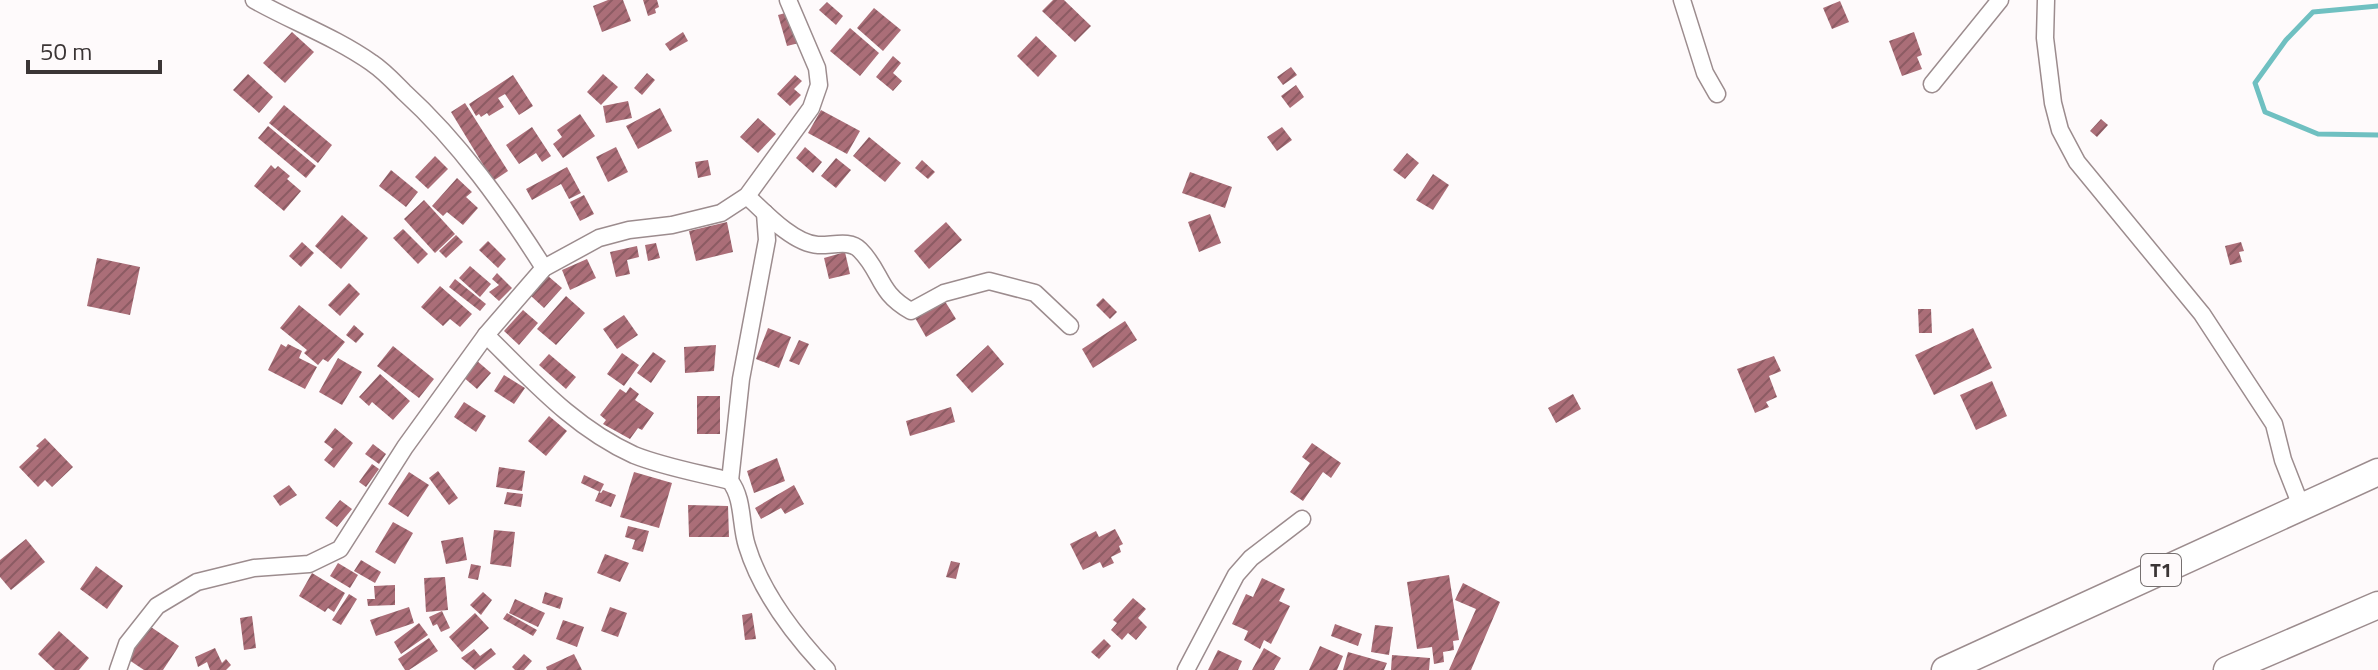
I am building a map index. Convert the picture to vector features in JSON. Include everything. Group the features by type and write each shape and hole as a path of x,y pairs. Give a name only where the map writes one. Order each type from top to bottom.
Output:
{"highway":[{"name":"T1","path":"1945,670 2378,472"},
{"path":"2227,670 2378,605"}],"street":[{"path":"254,0 310,27 384,73 425,111 448,139 510,215 544,268"},
{"path":"1682,0 1705,73 1717,94"},
{"path":"1932,84 2000,0"},
{"path":"2046,0 2045,38 2053,103 2060,130 2077,162 2202,314 2274,424 2283,460 2301,506"},
{"path":"118,670 127,644 157,606 197,582 254,568 309,564 340,549 405,447 486,335 544,268 599,238 721,213 747,196 811,108 819,85 817,68 787,1"},
{"path":"747,196 797,240 816,246 852,244 860,249 892,300 911,311 944,293 989,281 1035,293 1070,326"},
{"path":"730,481 741,379 767,240 765,213"},
{"path":"486,335 571,418 588,429 636,455 730,481 737,491 746,543 758,577 803,645 827,670"},
{"path":"1186,670 1236,575 1251,558 1302,519"}],"building":[{"path":"608,0 623,0 631,21 602,32 593,6"},
{"path":"643,0 657,0 659,7 655,9 656,13 648,16"},
{"path":"1053,0 1064,0 1091,26 1075,42 1042,11"},
{"path":"1840,1 1849,22 1832,29 1823,8"},
{"path":"827,2 843,16 836,25 819,10"},
{"path":"874,8 901,30 883,51 857,28"},
{"path":"789,12 799,43 787,46 778,15"},
{"path":"850,28 879,53 860,76 830,51"},
{"path":"292,32 314,52 285,83 263,63"},
{"path":"683,32 688,41 670,51 665,44"},
{"path":"1914,32 1922,55 1917,57 1922,69 1902,76 1889,41"},
{"path":"1036,36 1057,56 1038,77 1017,56"},
{"path":"893,56 901,63 893,73 902,81 893,91 876,77"},
{"path":"1291,67 1297,75 1283,85 1277,77"},
{"path":"647,73 655,80 642,95 634,88"},
{"path":"248,74 273,97 259,113 233,90"},
{"path":"603,74 618,87 601,105 587,92"},
{"path":"513,75 533,106 519,115 505,94 498,98 504,107 489,116 487,113 476,116 469,104"},
{"path":"795,75 802,81 794,89 801,95 790,106 777,94"},
{"path":"1296,85 1304,97 1290,108 1281,96"},
{"path":"628,101 632,118 606,123 603,106"},
{"path":"465,103 508,171 493,181 451,112"},
{"path":"284,105 332,145 318,163 269,123"},
{"path":"660,108 672,131 638,149 626,126"},
{"path":"821,110 860,131 847,154 808,133"},
{"path":"580,114 595,136 563,158 553,144 562,137 557,130"},
{"path":"758,118 776,134 758,153 740,137"},
{"path":"2101,119 2108,125 2097,137 2090,131"},
{"path":"268,126 316,166 306,178 258,138"},
{"path":"532,127 551,156 542,162 536,153 519,164 506,145"},
{"path":"1282,127 1292,140 1277,151 1267,137"},
{"path":"869,137 901,163 885,182 853,156"},
{"path":"616,147 628,172 608,182 596,157"},
{"path":"805,147 822,162 813,173 796,158"},
{"path":"1407,153 1419,163 1405,179 1393,170"},
{"path":"435,156 448,169 428,189 415,177"},
{"path":"836,158 851,170 836,188 821,176"},
{"path":"708,160 711,175 698,178 695,162"},
{"path":"922,160 935,172 928,179 915,168"},
{"path":"271,165 275,169 278,166 290,176 287,179 301,191 284,211 254,186"},
{"path":"567,167 581,193 569,199 561,184 532,200 526,189"},
{"path":"391,170 418,192 406,207 379,186"},
{"path":"1190,172 1232,187 1225,208 1182,193"},
{"path":"1433,174 1449,185 1433,210 1416,200"},
{"path":"457,178 472,192 466,197 478,208 463,225 447,212 443,216 432,206"},
{"path":"584,195 594,214 580,221 570,202"},
{"path":"424,200 455,234 435,253 404,219"},
{"path":"1210,214 1221,243 1199,252 1188,222"},
{"path":"342,215 368,238 341,269 315,246"},
{"path":"727,222 733,252 696,261 689,231"},
{"path":"946,222 962,240 929,269 914,251"},
{"path":"403,229 428,254 418,264 393,238"},
{"path":"456,235 463,242 446,258 439,251"},
{"path":"488,241 506,259 498,268 479,250"},
{"path":"302,242 314,253 301,267 289,256"},
{"path":"2241,242 2244,251 2239,252 2242,262 2230,265 2225,246"},
{"path":"656,243 660,258 648,261 645,245"},
{"path":"637,246 639,257 627,260 630,274 616,277 610,252"},
{"path":"845,252 850,274 829,279 824,258"},
{"path":"97,258 140,267 130,315 87,306"},
{"path":"587,259 596,278 570,290 562,270"},
{"path":"470,266 491,284 480,297 459,278"},
{"path":"497,273 512,288 499,301 489,292 499,285 492,279"},
{"path":"548,276 562,288 544,308 531,296"},
{"path":"455,279 486,304 480,311 449,287"},
{"path":"349,283 360,294 340,316 328,305"},
{"path":"440,286 472,314 460,327 450,319 443,326 421,307"},
{"path":"566,296 585,313 556,345 537,329"},
{"path":"943,298 956,319 926,337 914,316"},
{"path":"1103,298 1117,312 1110,319 1096,305"},
{"path":"299,305 345,342 328,362 323,359 318,365 304,353 307,350 280,328"},
{"path":"1918,309 1931,309 1932,333 1919,333"},
{"path":"523,310 538,323 519,345 504,331"},
{"path":"624,315 638,335 617,349 603,329"},
{"path":"1125,321 1137,340 1093,368 1082,349"},
{"path":"354,325 364,334 356,343 346,335"},
{"path":"768,328 791,337 779,368 756,359"},
{"path":"1973,328 1992,368 1934,395 1915,355"},
{"path":"799,340 809,344 799,365 789,361"},
{"path":"281,344 302,351 299,358 317,367 305,389 268,370"},
{"path":"716,345 714,371 685,373 684,347"},
{"path":"988,345 1004,364 972,393 956,375"},
{"path":"393,346 434,379 419,398 377,366"},
{"path":"653,352 666,361 651,383 637,373"},
{"path":"622,353 639,365 624,386 607,374"},
{"path":"549,354 576,377 566,389 539,365"},
{"path":"1774,356 1781,371 1769,376 1777,397 1766,402 1769,407 1755,413 1737,369"},
{"path":"338,358 362,372 342,405 319,392"},
{"path":"476,360 491,373 477,389 462,376"},
{"path":"380,374 410,401 393,420 372,402 369,406 359,397"},
{"path":"504,375 525,388 514,404 494,391"},
{"path":"1992,381 2007,416 1976,430 1960,395"},
{"path":"630,387 639,394 635,400 654,413 642,430 638,428 630,439 603,424 606,420 600,415 620,389 626,393"},
{"path":"1573,394 1581,409 1556,423 1548,408"},
{"path":"697,396 720,396 720,434 697,434"},
{"path":"464,402 486,416 476,432 454,417"},
{"path":"951,407 955,422 910,436 906,421"},
{"path":"549,416 567,431 546,456 528,441"},
{"path":"335,428 353,443 334,468 324,460 333,449 324,442"},
{"path":"45,438 73,467 52,487 45,480 38,487 19,467"},
{"path":"1312,443 1341,463 1331,478 1323,472 1303,501 1290,492 1310,463 1302,457"},
{"path":"373,444 386,454 379,464 365,454"},
{"path":"777,458 785,481 754,493 747,471"},
{"path":"372,464 379,469 366,487 359,482"},
{"path":"499,467 525,471 522,491 496,487"},
{"path":"438,471 458,498 449,505 429,478"},
{"path":"409,472 429,485 408,517 388,504"},
{"path":"634,472 672,483 659,528 620,517"},
{"path":"584,475 604,484 600,492 581,483"},
{"path":"289,485 297,495 280,506 273,496"},
{"path":"794,485 804,504 785,514 781,508 761,519 755,508"},
{"path":"603,490 616,495 611,507 595,501"},
{"path":"507,492 523,494 521,507 504,504"},
{"path":"340,500 352,509 337,527 325,518"},
{"path":"688,505 728,506 729,537 689,537"},
{"path":"393,522 413,533 395,564 375,552"},
{"path":"628,526 649,531 643,552 632,549 635,540 625,537"},
{"path":"1115,529 1123,544 1119,546 1121,552 1111,557 1114,563 1103,568 1100,562 1083,570 1070,544 1096,531 1099,537"},
{"path":"494,530 515,532 511,567 490,564"},
{"path":"463,537 467,560 446,564 441,541"},
{"path":"26,539 45,562 11,590 0,577 0,560"},
{"path":"605,554 629,563 620,582 597,573"},
{"path":"361,560 381,572 375,583 354,571"},
{"path":"951,561 960,563 956,579 946,577"},
{"path":"338,563 358,575 350,588 330,576"},
{"path":"471,564 481,566 478,580 468,578"},
{"path":"96,566 123,586 107,609 80,589"},
{"path":"312,573 345,593 334,612 328,608 325,612 299,596"},
{"path":"1449,575 1459,640 1453,641 1454,650 1443,652 1444,662 1434,664 1432,647 1417,649 1407,582"},
{"path":"445,577 448,610 426,612 424,578"},
{"path":"1262,578 1285,589 1279,601 1290,606 1271,644 1264,640 1260,649 1244,640 1248,631 1232,624 1246,594 1253,597"},
{"path":"1463,583 1500,602 1471,670 1449,670 1476,609 1455,600"},
{"path":"395,585 395,605 368,606 367,599 375,599 374,586"},
{"path":"483,592 492,600 481,615 470,605"},
{"path":"545,592 563,598 560,609 542,603"},
{"path":"349,594 357,599 341,625 332,620"},
{"path":"1133,598 1146,609 1138,618 1147,627 1136,640 1128,633 1122,640 1111,630 1117,623 1113,620"},
{"path":"515,599 545,613 538,627 509,613"},
{"path":"409,607 414,623 376,636 370,620"},
{"path":"610,607 627,613 618,637 601,631"},
{"path":"442,611 450,628 441,632 437,624 433,626 429,617"},
{"path":"475,613 489,628 462,652 449,637"},
{"path":"507,613 537,630 533,636 503,619"},
{"path":"752,613 756,639 745,640 742,615"},
{"path":"252,616 256,648 244,650 240,618"},
{"path":"563,620 584,627 577,647 556,639"},
{"path":"419,623 428,635 401,654 394,642"},
{"path":"1335,624 1362,634 1358,646 1331,636"},
{"path":"148,625 179,646 163,670 144,670 126,658"},
{"path":"1375,625 1393,627 1389,655 1371,652"},
{"path":"59,631 89,658 79,670 55,670 38,654"},
{"path":"429,638 438,651 405,670 398,659"},
{"path":"1104,639 1111,646 1099,659 1091,652"},
{"path":"1320,646 1343,656 1337,670 1309,670"},
{"path":"215,648 222,663 226,659 231,665 226,670 210,670 207,662 198,667 195,657"},
{"path":"491,648 496,654 475,670 461,658 474,649 480,656"},
{"path":"1264,648 1281,658 1274,670 1252,670"},
{"path":"1218,650 1242,661 1238,670 1208,670"},
{"path":"1348,652 1387,663 1384,670 1343,670"},
{"path":"524,654 532,661 524,670 515,670 512,667"},
{"path":"574,654 582,670 547,670 546,667"},
{"path":"1392,655 1430,658 1429,670 1391,670"}],"waterway":[{"path":"2378,6 2313,12 2286,40 2255,83 2265,112 2318,134 2378,135"}]}
